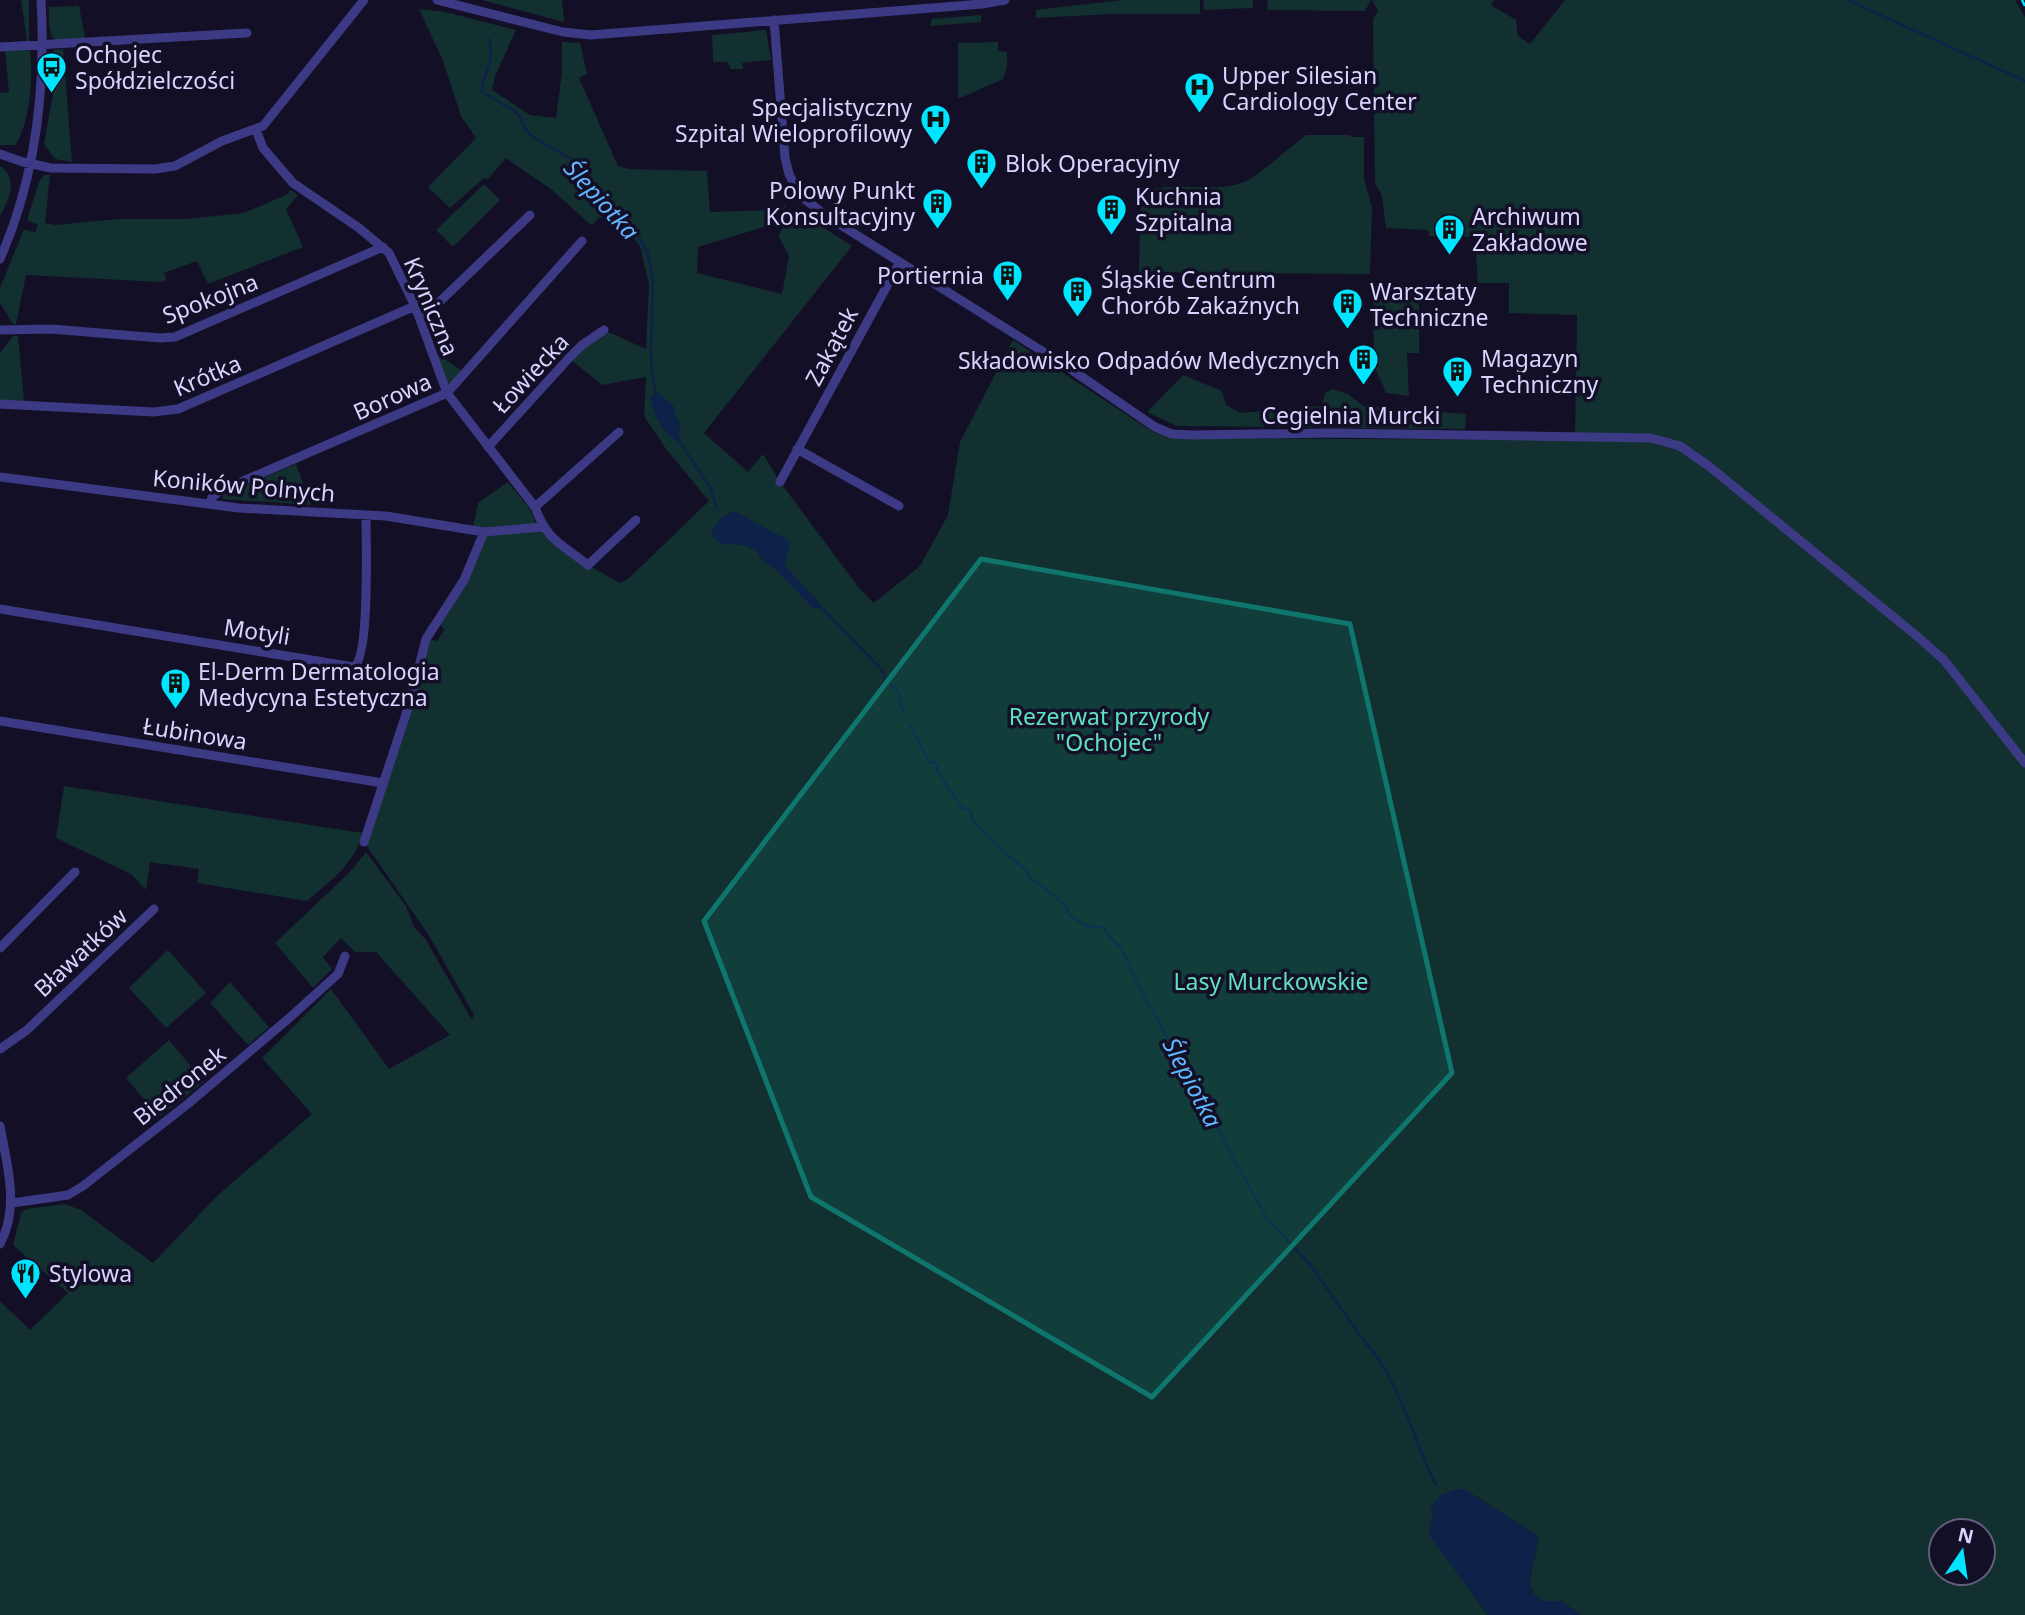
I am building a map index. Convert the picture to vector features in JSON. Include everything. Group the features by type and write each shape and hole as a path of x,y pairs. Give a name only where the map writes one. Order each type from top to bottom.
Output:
{"street":[{"path":"0,259 19,210 30,164 41,92 41,0"},
{"path":"0,154 30,164 65,169 167,168 222,141 256,130 270,118 364,0"},
{"path":"438,0 579,35 606,35 1005,0"},
{"name":"Cegielnia Murcki","path":"774,20 785,158 793,186 803,198 827,216 1066,366 1155,427 1172,434 1575,435 1651,438 1681,446 1841,573 1944,660 2025,763"},
{"path":"0,47 247,33"},
{"name":"Kryniczna","path":"256,130 263,148 293,183 383,247 396,264 415,306 447,393 535,508 542,527 588,565 636,520"},
{"path":"419,317 431,310 530,215"},
{"name":"Borowa","path":"210,504 212,497 220,491 447,393 582,241"},
{"name":"Spokojna","path":"0,330 51,329 168,338 383,247"},
{"name":"Zakątek","path":"780,482 900,262"},
{"name":"Krótka","path":"0,404 155,412 178,409 415,306"},
{"name":"Łowiecka","path":"488,447 569,358 604,330"},
{"path":"535,508 619,432"},
{"path":"797,449 899,506"},
{"name":"Koników Polnych","path":"0,477 210,504 366,515 484,532 542,527"},
{"name":"Motyli","path":"0,609 354,667 361,658 366,597 366,515"},
{"path":"364,842 410,702 426,639 464,580 484,532"},
{"name":"Łubinowa","path":"0,721 383,783"},
{"path":"0,948 75,872"},
{"name":"Bławatków","path":"0,1049 27,1030 154,909"},
{"name":"Biedronek","path":"12,1203 68,1195 83,1186 189,1103 307,1003 338,974 345,956"},
{"path":"0,1126 11,1182 12,1203 8,1227 0,1244"}],"highlighted area":[{"path":"981,559 1350,624 1452,1073 1152,1397 811,1197 704,921"}],"green space":[{"path":"21,0 29,0 29,41 27,41"},
{"path":"482,0 562,0 564,22"},
{"path":"1122,0 1200,0 1200,14 1112,14 1036,18 1036,10"},
{"path":"1203,0 1253,0 1253,8 1204,10"},
{"path":"1268,0 1371,0 1365,11 1267,10"},
{"name":"Lasy Murckowskie","path":"1372,0 1494,0 1491,5 1516,20 1518,36 1530,44 1565,0 2015,0 2025,17 2025,1615 1581,1615 1561,1601 1543,1601 1534,1595 1529,1582 1539,1537 1464,1489 1457,1489 1432,1520 1429,1534 1488,1615 0,1615 0,1301 30,1330 68,1293 13,1245 21,1213 27,1209 65,1204 81,1210 153,1263 218,1195 312,1114 262,1058 331,989 389,1069 450,1035 376,952 355,952 341,938 323,957 332,969 313,988 275,943 349,873 366,852 406,906 414,927 426,940 472,1020 474,1015 430,937 364,842 426,639 437,641 444,630 438,620 464,580 484,532 542,527 588,565 620,583 628,579 709,501 666,449 644,416 646,377 602,385 569,358 604,330 646,349 649,284 640,246 612,213 597,219 593,225 590,224 552,190 506,158 488,179 484,178 450,208 428,187 476,138 461,116 443,61 419,9 445,12 516,30 495,76 492,90 530,115 556,118 562,72 562,42 580,43 587,74 579,78 618,166 629,169 707,171 710,212 769,210 786,206 777,221 771,225 698,247 697,273 782,294 789,256 778,235 796,210 852,246 704,433 748,472 763,454 780,482 859,588 874,603 920,566 948,515 960,442 1013,340 1153,432 1172,438 1575,440 1577,315 1509,313 1509,283 1478,283 1475,237 1429,236 1428,230 1386,228 1382,196 1375,183 1373,19 1378,11"},
{"path":"79,6 85,38 55,40 50,29 49,7"},
{"path":"981,15 981,22 930,26 932,19"},
{"path":"766,30 771,60 742,63 743,69 731,69 727,62 713,62 712,35"},
{"path":"998,42 998,51 1007,52 1007,68 1003,79 958,99 958,43"},
{"path":"29,48 31,84 24,126 15,145 0,145 0,93 9,92 5,50"},
{"path":"63,49 72,162 55,159 44,144 55,83 51,54 54,50"},
{"path":"1306,135 1364,137 1364,179 1372,207 1370,274 1139,272 1141,193 1166,187 1219,187 1244,182 1266,168"},
{"path":"0,166 6,171 11,183 9,196 0,216"},
{"path":"44,175 50,175 45,223 55,225 118,219 184,219 244,213 286,195 291,190 298,195 286,209 303,247 208,284 197,261 164,273 166,280 161,282 26,275 16,324 13,324 0,303 0,288 24,229 35,233 38,225 27,220 39,182"},
{"path":"484,184 500,200 453,247 436,230"},
{"path":"1373,291 1419,291 1419,353 1407,353 1409,396 1386,393 1374,365"},
{"path":"13,336 18,336 24,401 0,400 0,353"},
{"path":"431,350 465,373 447,393"},
{"path":"1183,375 1222,391 1226,405 1240,413 1321,406 1326,392 1333,389 1348,394 1363,406 1466,414 1465,429 1177,426 1147,412"},
{"path":"296,464 311,505 223,499 223,495"},
{"path":"508,482 530,509 536,524 473,527 478,503"},
{"path":"64,786 362,833 348,863 307,901 197,883 199,869 150,862 146,890 131,874 56,838"},
{"path":"168,950 206,993 166,1028 129,988"},
{"path":"230,982 269,1027 248,1045 210,1003"},
{"path":"169,1040 204,1082 159,1117 126,1078"}],"water":[{"path":"656,391 674,406 680,424 679,441 663,429 656,416 650,397"},
{"path":"734,511 790,541 785,566 819,602 821,608 814,609 777,571 761,559 757,551 742,545 722,544 713,537 712,530"},
{"path":"1464,1489 1539,1537 1529,1582 1534,1595 1543,1601 1561,1601 1581,1615 1488,1615 1429,1535 1431,1507 1441,1495"}],"waterway":[{"path":"1848,0 2025,81"},
{"name":"Ślepiotka","path":"489,39 491,56 482,92 519,115 526,130 533,137 573,160 601,197 632,226 647,251 653,279 651,350 652,377 656,392"},
{"name":"Ślepiotka","path":"678,439 711,489 717,509"},
{"name":"Ślepiotka","path":"820,606 883,671 886,679 900,694 899,703 904,713"},
{"name":"Ślepiotka","path":"909,724 930,763 934,762 938,766 937,770 962,808 972,813 972,820 1026,870 1031,880 1067,907 1068,914 1084,925 1104,928 1122,950 1135,979 1266,1217 1309,1263 1386,1372 1436,1485"}],"railway":[{"path":"2022,0 2025,6"}],"place":[{"name":"Ochojec Spółdzielczości","path":"52,94"},
{"name":"Upper Silesian Cardiology Center","path":"1199,115"},
{"name":"Specjalistyczny Szpital Wieloprofilowy","path":"935,147"},
{"name":"Blok Operacyjny","path":"982,190"},
{"name":"Polowy Punkt Konsultacyjny","path":"938,230"},
{"name":"Kuchnia Szpitalna","path":"1112,236"},
{"name":"Archiwum Zakładowe","path":"1449,256"},
{"name":"Portiernia","path":"1007,302"},
{"name":"Śląskie Centrum Chorób Zakaźnych","path":"1078,319"},
{"name":"Warsztaty Techniczne","path":"1347,331"},
{"name":"Składowisko Odpadów Medycznych","path":"1363,387"},
{"name":"Magazyn Techniczny","path":"1458,398"},
{"name":"El-Derm Dermatologia Medycyna Estetyczna","path":"175,711"},
{"name":"Stylowa","path":"26,1300"}],"park label":[{"name":"Rezerwat przyrody \"Ochojec\"","path":"1109,729"}]}
